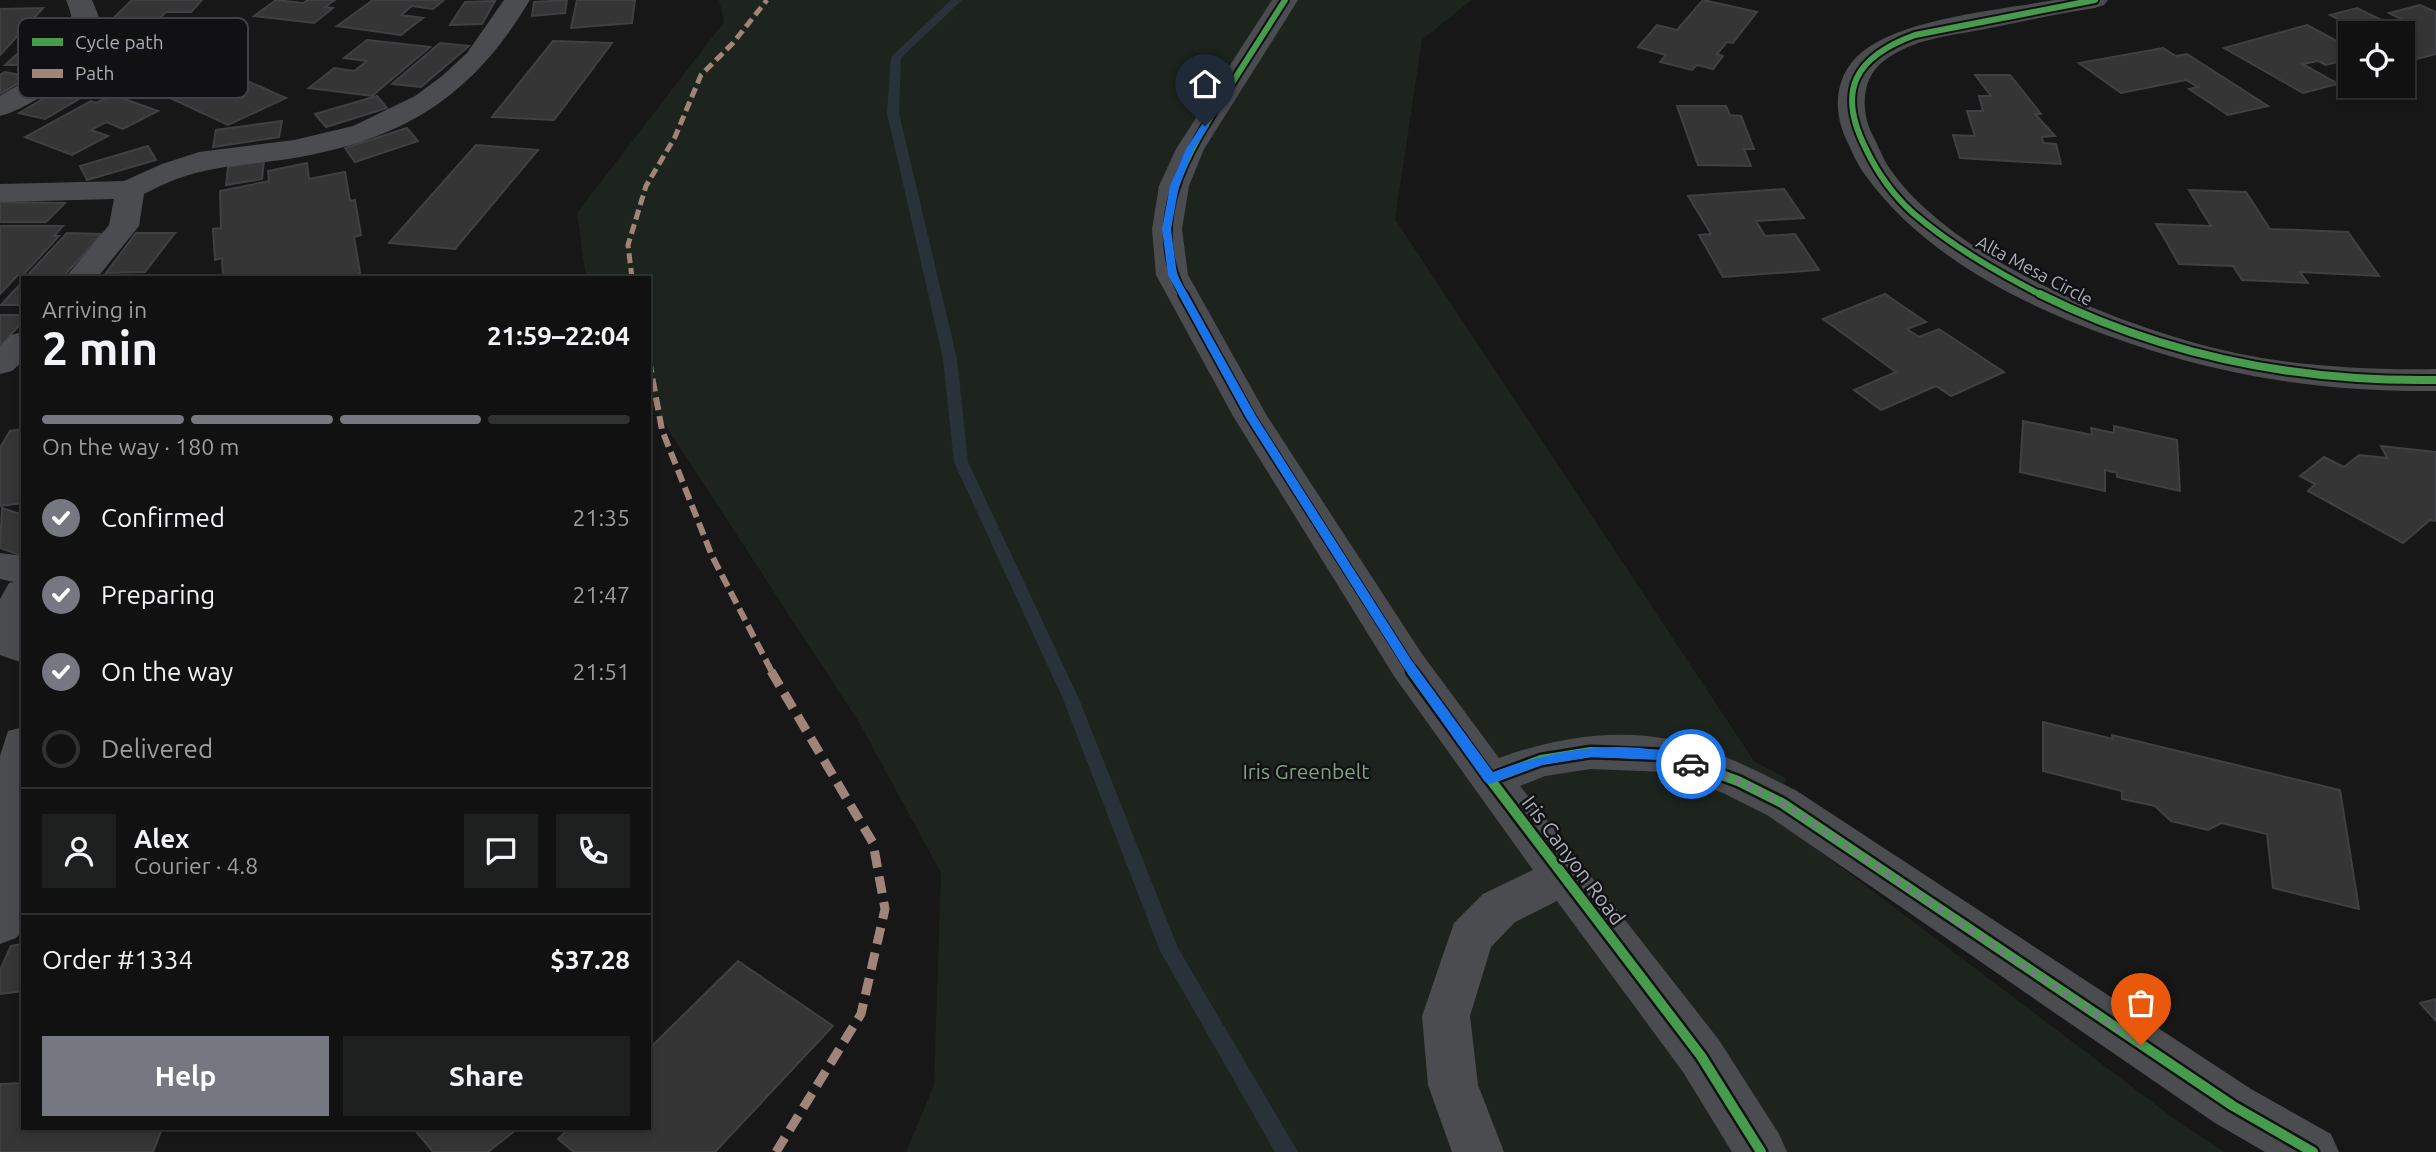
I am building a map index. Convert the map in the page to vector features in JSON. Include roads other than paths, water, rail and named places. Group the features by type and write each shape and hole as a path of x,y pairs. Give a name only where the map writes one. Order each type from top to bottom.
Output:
{"street":[{"path":"79,0 89,18"},
{"path":"0,193 130,190 159,175 198,161 318,145 402,117 435,95 471,63 502,26 517,0"},
{"name":"Alta Mesa Circle","path":"2095,0 1923,32 1877,52 1859,69 1849,92 1851,116 1872,168 1893,195 1948,239 1992,269 2093,318 2143,337 2207,356 2271,368 2336,377 2436,380"},
{"name":"Iris Canyon Road","path":"1285,1 1190,149 1174,186 1167,229 1172,275 1250,416 1408,665 1490,779 1701,1056 1761,1152"},
{"path":"0,108 18,97"},
{"path":"82,276 124,226 130,190"},
{"path":"0,364 21,344"},
{"path":"0,566 21,569"},
{"path":"21,597 14,609 10,643 21,647"},
{"path":"1490,779 1541,760 1591,752 1667,755 1738,781 1782,803 2233,1106 2313,1152"},
{"path":"15,909 21,758"},
{"path":"1478,1152 1453,1085 1446,1016 1471,937 1499,908 1564,876"}],"waterway":[{"path":"957,0 896,57 893,113 950,359 961,462 1071,699 1170,951 1287,1152"}],"park label":[{"name":"Iris Greenbelt","path":"1306,771"}]}
